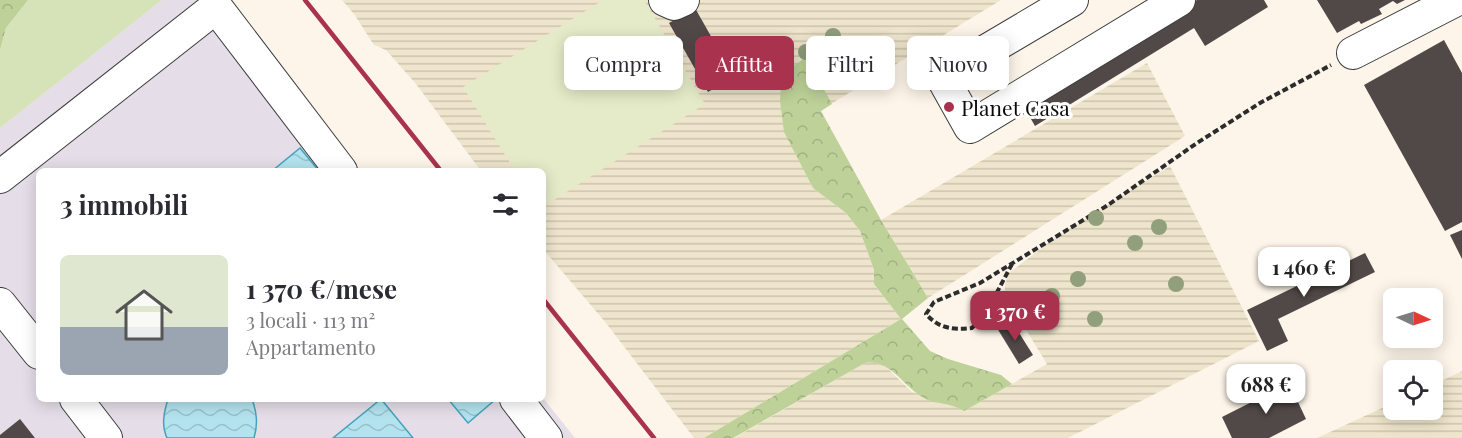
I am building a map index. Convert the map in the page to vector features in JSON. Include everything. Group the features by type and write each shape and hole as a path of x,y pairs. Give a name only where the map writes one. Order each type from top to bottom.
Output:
{"lane":[{"path":"665,0 674,4 683,0"},
{"path":"1072,0 942,77 970,127 1179,0"},
{"path":"1353,53 1456,0"},
{"path":"0,177 216,7 339,168"},
{"path":"0,304 36,349"},
{"path":"77,402 106,438"},
{"path":"518,402 546,438"}],"path":[{"path":"1012,264 987,311 972,328 955,330 934,323 926,314 934,302 980,283 1012,264 1108,205 1197,143 1260,103 1353,53"}],"shaded area":[{"path":"162,0 230,0 259,42 359,168 36,168 36,402 546,402 575,438 0,438 0,128"},
{"path":"342,0 1001,0 942,36 907,36 907,57 895,65 895,36 806,36 806,90 854,90 785,132 813,188 846,213 860,231 874,270 874,284 901,319 704,438 694,438 606,323 546,253 546,168 479,168 416,84 386,50 374,45"},
{"path":"1147,63 1185,136 928,298 881,220"},
{"path":"1170,166 1259,341 1068,438 734,438 865,363 884,365 912,392 954,405 964,411 1047,364 1009,302 1005,284 1009,273 1056,237"},
{"path":"1462,371 1462,438 1317,438 1383,408 1383,420 1443,420 1443,380"}],"green space":[{"path":"0,0 28,0 6,28 0,50"},
{"path":"28,0 162,0 0,128 0,50 6,28"},
{"path":"603,0 644,0 665,36 564,36 564,90 683,90 683,66 705,104 546,205 546,168 513,168 463,87"},
{"path":"806,57 806,90 824,90 832,104 821,111 881,220 928,298 902,319 930,351 948,359 1001,375 1012,384 964,411 924,398 890,369 874,363 865,363 733,438 704,438 901,319 874,284 874,270 860,231 846,213 813,188 784,132 781,90 794,90 794,66"}],"water":[{"path":"300,148 317,168 276,168"},
{"path":"167,402 253,402 256,418 254,438 167,438 164,428"},
{"path":"377,402 383,402 413,438 333,438"},
{"path":"450,402 492,402 468,423"}],"building":[{"path":"1197,0 1264,0 1268,7 1205,46 1194,28 1035,126 1024,107"},
{"path":"1317,0 1405,0 1397,4 1393,1 1379,9 1382,14 1361,24 1359,21 1337,33"},
{"path":"695,8 711,36 695,36 695,69 683,48 683,36 676,36 669,23"},
{"path":"1444,40 1462,73 1462,222 1445,231 1364,85"},
{"path":"1462,230 1462,259 1450,235"},
{"path":"1365,253 1375,272 1278,319 1288,341 1267,351 1247,310"},
{"path":"1011,320 1033,355 1019,364 997,328"},
{"path":"1289,383 1306,419 1269,438 1232,438 1222,417"},
{"path":"20,419 35,438 0,438 0,435"}],"railway":[{"path":"305,0 439,168"},
{"path":"546,303 654,438"}],"place":[{"name":"Planet Casa","path":"949,107"}]}
